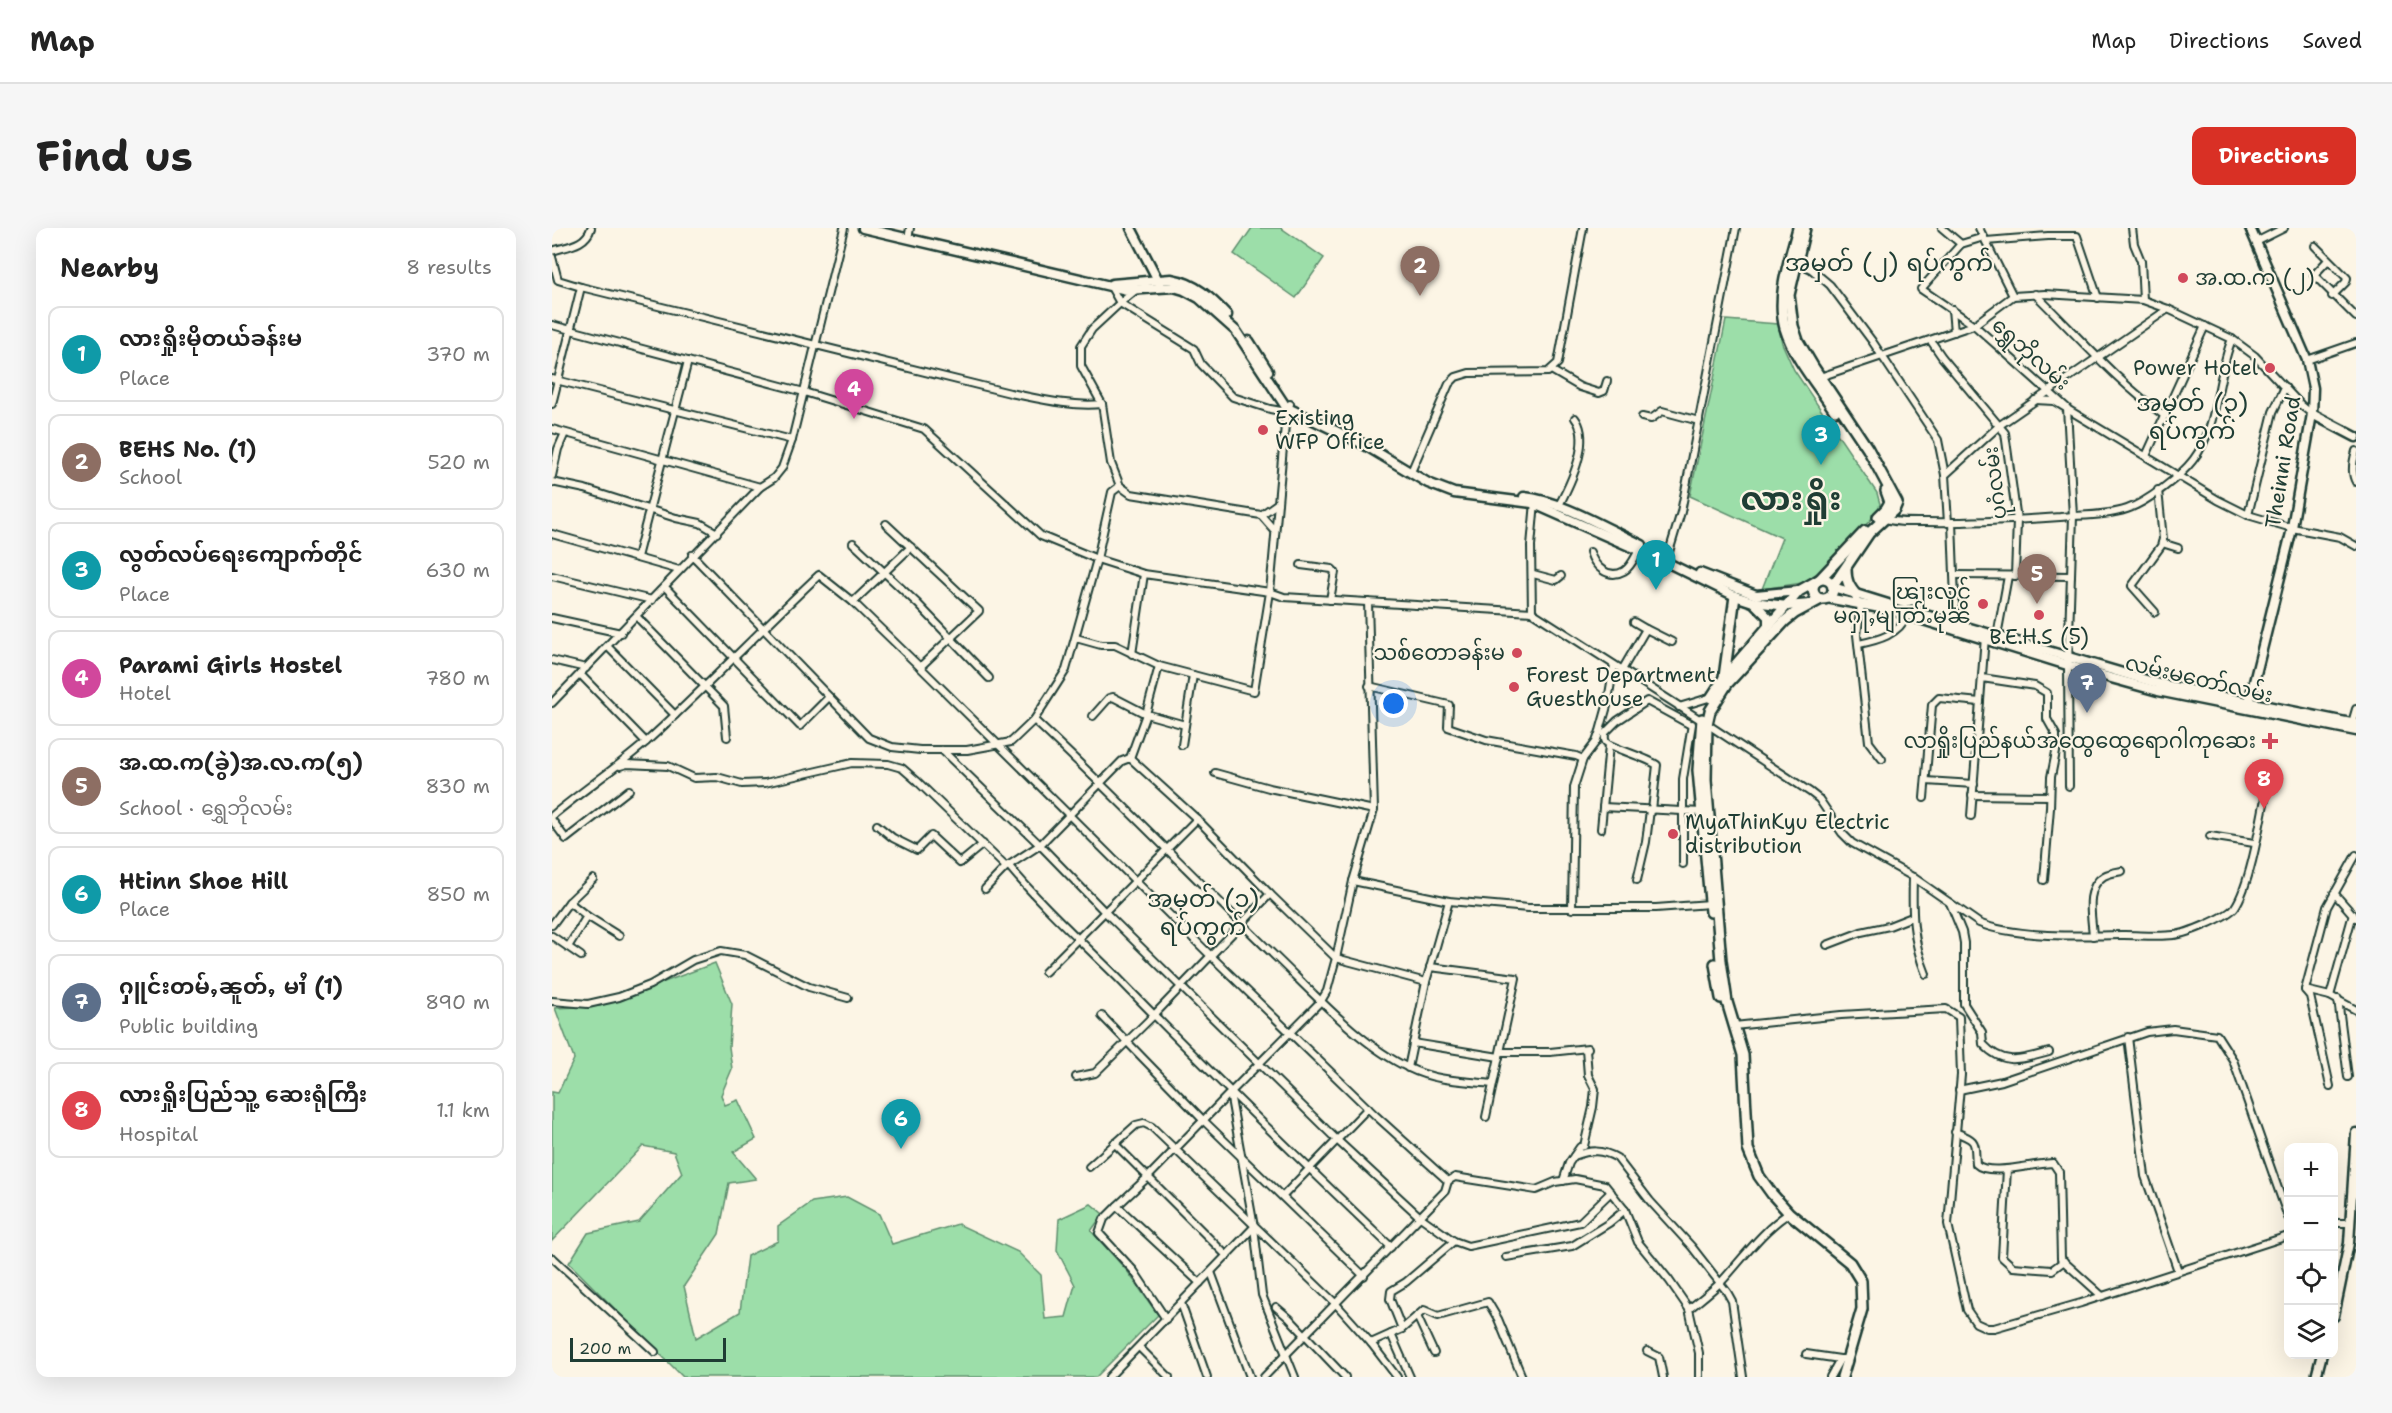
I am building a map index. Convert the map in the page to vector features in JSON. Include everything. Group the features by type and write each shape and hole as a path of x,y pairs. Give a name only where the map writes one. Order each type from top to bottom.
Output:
{"main road":[{"path":"863,228 1063,276 1136,290 1160,284"},
{"path":"1131,228 1160,284"},
{"path":"1798,228 1784,289 1784,325 1791,344 1868,449 1896,503 1894,510 1882,518 1818,580 1814,586 1814,592 1824,599"},
{"path":"1805,228 1789,295 1792,326 1817,378"},
{"name":"Theinni Road","path":"2248,705 2292,528 2312,414 2313,388 2307,360 2250,228"},
{"path":"1108,284 1160,284 1184,290 1199,298 1236,332 1271,387 1288,408 1412,470 1428,483 1454,493 1536,502 1558,507 1735,596 1753,602 1787,606 1810,604"},
{"path":"2312,414 2356,437"},
{"path":"1536,502 1639,550 1756,595 1798,591 1818,580 1826,580 1833,586"},
{"path":"1842,1377 1843,1359 1862,1310 1861,1281 1850,1263 1789,1213 1759,1176 1748,1149 1745,1131 1743,1055 1727,1002 1721,961 1701,721 1734,676 1785,621 1810,604 1832,594 1833,586 1882,518"},
{"path":"1846,568 1849,587 1859,600"},
{"name":"လမ်းမတော်လမ်း","path":"1833,586 1859,600 1956,627"},
{"path":"1746,1114 1738,1058 1718,984 1698,770 1701,721 1724,678 1798,591"},
{"path":"1724,678 1735,596"},
{"name":"လမ်းမတော်လမ်း","path":"1824,599 1859,600 2068,660"},
{"path":"1753,602 1768,617 1768,626"},
{"name":"လမ်းမတော်လမ်း","path":"1986,636 1997,636 2116,676 2354,727"},
{"path":"2337,1305 2353,1243 2351,1223 2356,1133"},
{"path":"2316,1377 2321,1359"}],"street":[{"path":"552,251 583,242 591,228"},
{"path":"552,702 637,617 692,555 782,468 792,440 844,228"},
{"path":"908,239 910,228"},
{"path":"1412,470 1449,384 1456,377 1468,373 1548,372 1558,363 1583,228"},
{"path":"1667,560 1681,512 1736,228"},
{"path":"1942,228 1961,244 1985,239 2077,236 2098,298"},
{"name":"ရွှေဘိုလမ်း","path":"1979,228 2013,296"},
{"path":"2132,228 2134,244 2141,261 2143,300"},
{"path":"2256,242 2284,228"},
{"name":"ရွှေဘိုလမ်း","path":"1961,244 1921,289 1974,325 2067,408 2073,516 2068,660 2069,786"},
{"path":"2315,246 2347,278 2332,296"},
{"path":"552,257 558,280 581,287 1020,395 1088,405 1102,404"},
{"path":"2328,260 2314,275 2332,296 2356,317"},
{"path":"1796,262 1811,269 1830,285 1872,341 1938,440 1944,461 1950,522 1955,575 1956,627"},
{"path":"1076,638 1101,645 1115,645 1159,666 1254,691 1270,592 1288,408 1270,409 1233,397 1201,364 1194,349 1120,303 1108,284"},
{"path":"552,404 555,380 571,330 581,287"},
{"path":"1136,290 1092,329 1081,346 1082,366 1102,404 1111,462 1120,486 1131,494 1261,514 1278,503"},
{"path":"1817,378 1974,325 2013,296 2035,294 2143,300 2232,339 2255,356 2312,414"},
{"path":"2035,294 2098,357 2165,416"},
{"path":"1952,309 1954,332"},
{"path":"1945,475 2000,425 2168,309"},
{"path":"552,325 804,392 924,429 1041,536 1097,559 1144,574 1270,592 1284,597 1532,612 1819,799 1842,833 1852,843 1913,877 1989,928 2027,933 2093,936 2176,935 2231,911 2243,891 2267,788"},
{"path":"2146,456 2205,326"},
{"path":"1882,518 1950,522 2017,520 2109,514 2130,508 2177,476 2194,459 2205,437 2232,339"},
{"name":"ပုဂံလမ်း","path":"1931,340 1942,357 2005,433 2017,520 2012,576 1997,636"},
{"path":"2307,360 2356,343"},
{"path":"637,557 688,361"},
{"path":"1551,370 1580,387 1599,393 1604,391 1607,381"},
{"path":"555,380 792,440"},
{"path":"2248,515 2273,412 2285,387"},
{"path":"2035,400 2054,401 2067,408 2177,476 2248,515 2292,528 2340,537 2356,546"},
{"path":"1642,417 1651,419 1662,411 1699,421"},
{"path":"1558,507 1575,473 1581,431 1581,425 1575,418"},
{"path":"552,429 760,487"},
{"path":"552,476 558,449 565,433"},
{"path":"2356,452 2353,466 2356,482"},
{"path":"1944,461 1956,464"},
{"path":"552,482 585,489 676,518 700,523 717,533"},
{"path":"692,555 869,738 892,747 967,750 1011,742 1034,720 1066,670 1097,559 1112,492 1120,486"},
{"path":"2155,612 2133,589 2132,583 2158,552 2162,543 2158,490"},
{"path":"1532,612 1531,546 1536,502"},
{"path":"1261,514 1275,531"},
{"path":"886,524 979,611 920,667"},
{"path":"552,534 679,570"},
{"path":"853,543 918,604 989,678"},
{"path":"2162,543 2178,548"},
{"path":"853,602 911,548"},
{"path":"1590,552 1592,561 1599,568 1607,573 1617,573 1626,570 1639,550"},
{"path":"1301,566 1335,572 1330,600"},
{"path":"1132,654 1144,574"},
{"path":"1533,574 1556,580 1561,576"},
{"path":"629,790 566,839 552,818 584,789 616,768 646,742 819,575 853,602 1000,744 1211,956 1448,1182"},
{"path":"1955,575 2071,576"},
{"path":"552,576 652,600"},
{"path":"665,587 800,726 830,697"},
{"path":"1859,600 1858,644 1869,742 1882,759"},
{"path":"1166,1319 1134,1271 1099,1233 1104,1219 1321,1001 1326,991 1336,958 1353,881 1374,810 1368,602"},
{"path":"1858,644 1880,639 1903,624 1907,615"},
{"path":"637,617 724,706 727,737"},
{"path":"552,618 621,633"},
{"path":"1634,622 1672,642"},
{"path":"1622,670 1646,629"},
{"path":"1971,816 1986,636"},
{"path":"608,647 675,715"},
{"path":"552,660 586,668"},
{"path":"1572,909 1574,787 1583,759 1596,742 1600,731 1608,706 1614,665"},
{"path":"985,889 1007,866 1040,844 1122,761 1130,758 1146,714 1159,666"},
{"path":"580,674 646,742"},
{"path":"1182,745 1193,675"},
{"path":"1982,678 2035,686 2047,693 2047,719 2056,735 2044,880"},
{"path":"1370,686 1449,705 1448,727 1457,731 1486,740 1583,759"},
{"path":"1093,716 1109,698 1113,697 1146,714 1185,724"},
{"path":"1679,707 1712,697"},
{"path":"1924,798 1932,705 1939,698 1980,702"},
{"path":"1601,829 1609,745 1605,733 1617,721 1644,702 1662,708 1691,726"},
{"path":"2354,727 2356,709"},
{"path":"1034,720 1101,782 1166,850 1321,1001 1382,1054 1430,1077 1493,1084"},
{"path":"1691,726 1701,721"},
{"path":"1683,864 1683,779 1691,726"},
{"path":"1609,745 1626,750 1657,765 1646,842 1637,880"},
{"path":"942,750 1040,844 1105,912 1337,1140 1420,1217 1454,1240 1468,1246 1580,1222 1611,1192"},
{"path":"1130,758 1197,819 1336,958 1425,982"},
{"path":"616,768 627,764 668,766 694,778 717,777 742,784 765,783 852,762 888,764 902,768 1007,866 1044,907 1079,939 1230,1093 1391,1246"},
{"path":"1215,773 1269,788 1374,810"},
{"path":"1926,781 1974,784"},
{"path":"1972,795 2050,796"},
{"path":"1603,807 1702,812"},
{"path":"1045,972 1197,819"},
{"path":"877,825 893,838 917,850 932,836 960,863 982,844"},
{"path":"2210,836 2254,843"},
{"path":"2305,990 2327,907 2356,855"},
{"path":"2093,936 2091,899 2093,887 2104,876 2122,871"},
{"path":"1913,877 1912,917 1917,953 1926,974"},
{"path":"552,925 569,902 593,879"},
{"path":"1353,881 1449,901 1572,909 1656,908 1710,904"},
{"path":"2331,996 2354,916 2334,893"},
{"path":"1076,1077 1095,1073 1154,1016 1270,894"},
{"path":"1948,900 1962,932 1964,943 1965,1004 1982,1032 1983,1044 2001,1057 2017,1061 2049,1052"},
{"path":"1408,1068 1425,982 1449,901"},
{"path":"569,902 619,936"},
{"path":"568,947 587,916"},
{"path":"1827,945 1912,917"},
{"path":"552,936 580,956"},
{"path":"552,1001 588,1004 619,997 650,985 693,960 721,951 745,955 809,987 848,998"},
{"path":"1430,967 1516,978 1486,1117"},
{"path":"2305,990 2331,996 2356,1010"},
{"path":"2305,990 2310,996 2330,1086"},
{"path":"2338,999 2348,1077"},
{"path":"1734,1026 1841,1015 1946,1009 1959,1017 1959,1090 1948,1224 1967,1310 1976,1323 1987,1328 1994,1328 2102,1296 2284,1238"},
{"path":"1102,1016 1203,1120 1365,1275"},
{"path":"1959,1090 2002,1081 2147,1032 2173,1029 2217,1035 2233,1060 2284,1203"},
{"path":"2128,1037 2145,1176 2178,1271"},
{"path":"1413,1043 1500,1055 1587,1048 1588,1075 1594,1089 1593,1107 1584,1146 1580,1147 1569,1163 1563,1181"},
{"path":"1230,1093 1254,1227 1262,1295 1295,1377"},
{"path":"1282,1196 1368,1108"},
{"path":"1089,1167 1136,1125 1144,1123 1152,1127 1336,1304 1371,1343 1397,1377"},
{"path":"1955,1132 1971,1137 1974,1141 1976,1164 1980,1168 2007,1168 2054,1163 2060,1172 2059,1251 2064,1262 2102,1296"},
{"path":"1114,1143 1227,1256"},
{"path":"1574,1156 1595,1150 1606,1152 1617,1158 1650,1201 1692,1247 1732,1301 1743,1377"},
{"path":"2007,1168 2002,1257 2013,1267 2052,1270 2064,1262"},
{"path":"1264,1377 1365,1275 1445,1191 1448,1182 1455,1177 1536,1190 1575,1179 1605,1185 1625,1210 1638,1242 1689,1309 1699,1353 1699,1377"},
{"path":"1117,1206 1200,1283"},
{"path":"1506,1257 1572,1246 1625,1210"},
{"path":"1689,1309 1719,1284 1747,1252 1789,1213"},
{"path":"2338,1223 2351,1223"},
{"path":"1114,1375 1254,1227"},
{"path":"1402,1329 1390,1299 1391,1291 1406,1282 1454,1240"},
{"path":"552,1259 655,1352"},
{"path":"1211,1272 1250,1377"},
{"path":"1371,1343 1402,1329 1427,1310 1438,1317 1488,1302 1495,1312 1522,1377"},
{"path":"1181,1303 1207,1377"},
{"path":"1276,1307 1345,1377"},
{"path":"1417,1316 1434,1353"},
{"path":"1391,1334 1410,1377"},
{"path":"1139,1347 1169,1377"},
{"path":"1647,1351 1660,1359 1663,1377"},
{"path":"1806,1354 1843,1359 1830,1377"}],"green space":[{"path":"1252,228 1281,228 1324,258 1296,298 1234,254"},
{"path":"1726,320 1778,324 1782,343 1794,370 1877,493 1880,504 1877,513 1824,569 1802,583 1762,589 1782,538 1690,496"},
{"path":"715,963 732,1004 729,1047 732,1069 721,1095 725,1105 738,1100 756,1139 733,1152 756,1179 729,1183 719,1234 684,1286 696,1338 740,1312 747,1256 778,1241 778,1226 812,1202 847,1197 879,1214 892,1244 958,1224 1018,1252 1041,1275 1045,1319 1066,1317 1075,1285 1057,1250 1059,1219 1091,1204 1103,1214 1091,1231 1128,1272 1158,1315 1096,1377 683,1377 569,1263 588,1233 639,1222 682,1173 674,1152 643,1146 552,1241 552,1092 558,1093 574,1059 555,1008 600,1006"}],"place":[{"name":"အ.ထ.က (၂)","path":"2183,278"},
{"name":"BEHS No. (1)","path":"1420,296"},
{"name":"Power Hotel","path":"2270,368"},
{"name":"Parami Girls Hostel","path":"854,419"},
{"name":"Existing WFP Office","path":"1263,430"},
{"name":"လွတ်လပ်ရေးကျောက်တိုင်","path":"1821,465"},
{"name":"လားရှိုးမိုတယ်ခန်းမ","path":"1656,590"},
{"name":"ၽြႃးလူင် မႁႃႇမျၢတ်ႉမုၼိ","path":"1983,604"},
{"name":"အ.ထ.က(ခွဲ)အ.လ.က(၅)","path":"2037,604"},
{"name":"B.E.H.S (5)","path":"2039,615"},
{"name":"သစ်တောခန်းမ","path":"1517,653"},
{"name":"Forest Department Guesthouse","path":"1514,687"},
{"name":"ႁူင်းတမ်ႇၼူတ်ႇ မၢႆ (1)","path":"2087,713"},
{"name":"လာရှိုးပြည်နယ်အထွေထွေရောဂါကုဆေး","path":"2270,741"},
{"name":"လားရှိုးပြည်သူ့ ဆေးရုံကြီး","path":"2264,809"},
{"name":"MyaThinKyu Electric distribution","path":"1673,834"},
{"name":"Htinn Shoe Hill","path":"901,1149"}],"district":[{"name":"အမှတ် (၂) ရပ်ကွက်","path":"1889,263"},
{"name":"အမှတ် (၃) ရပ်ကွက်","path":"2192,417"},
{"name":"လားရှိုး","path":"1791,498"},
{"name":"အမှတ် (၁) ရပ်ကွက်","path":"1203,913"}]}
